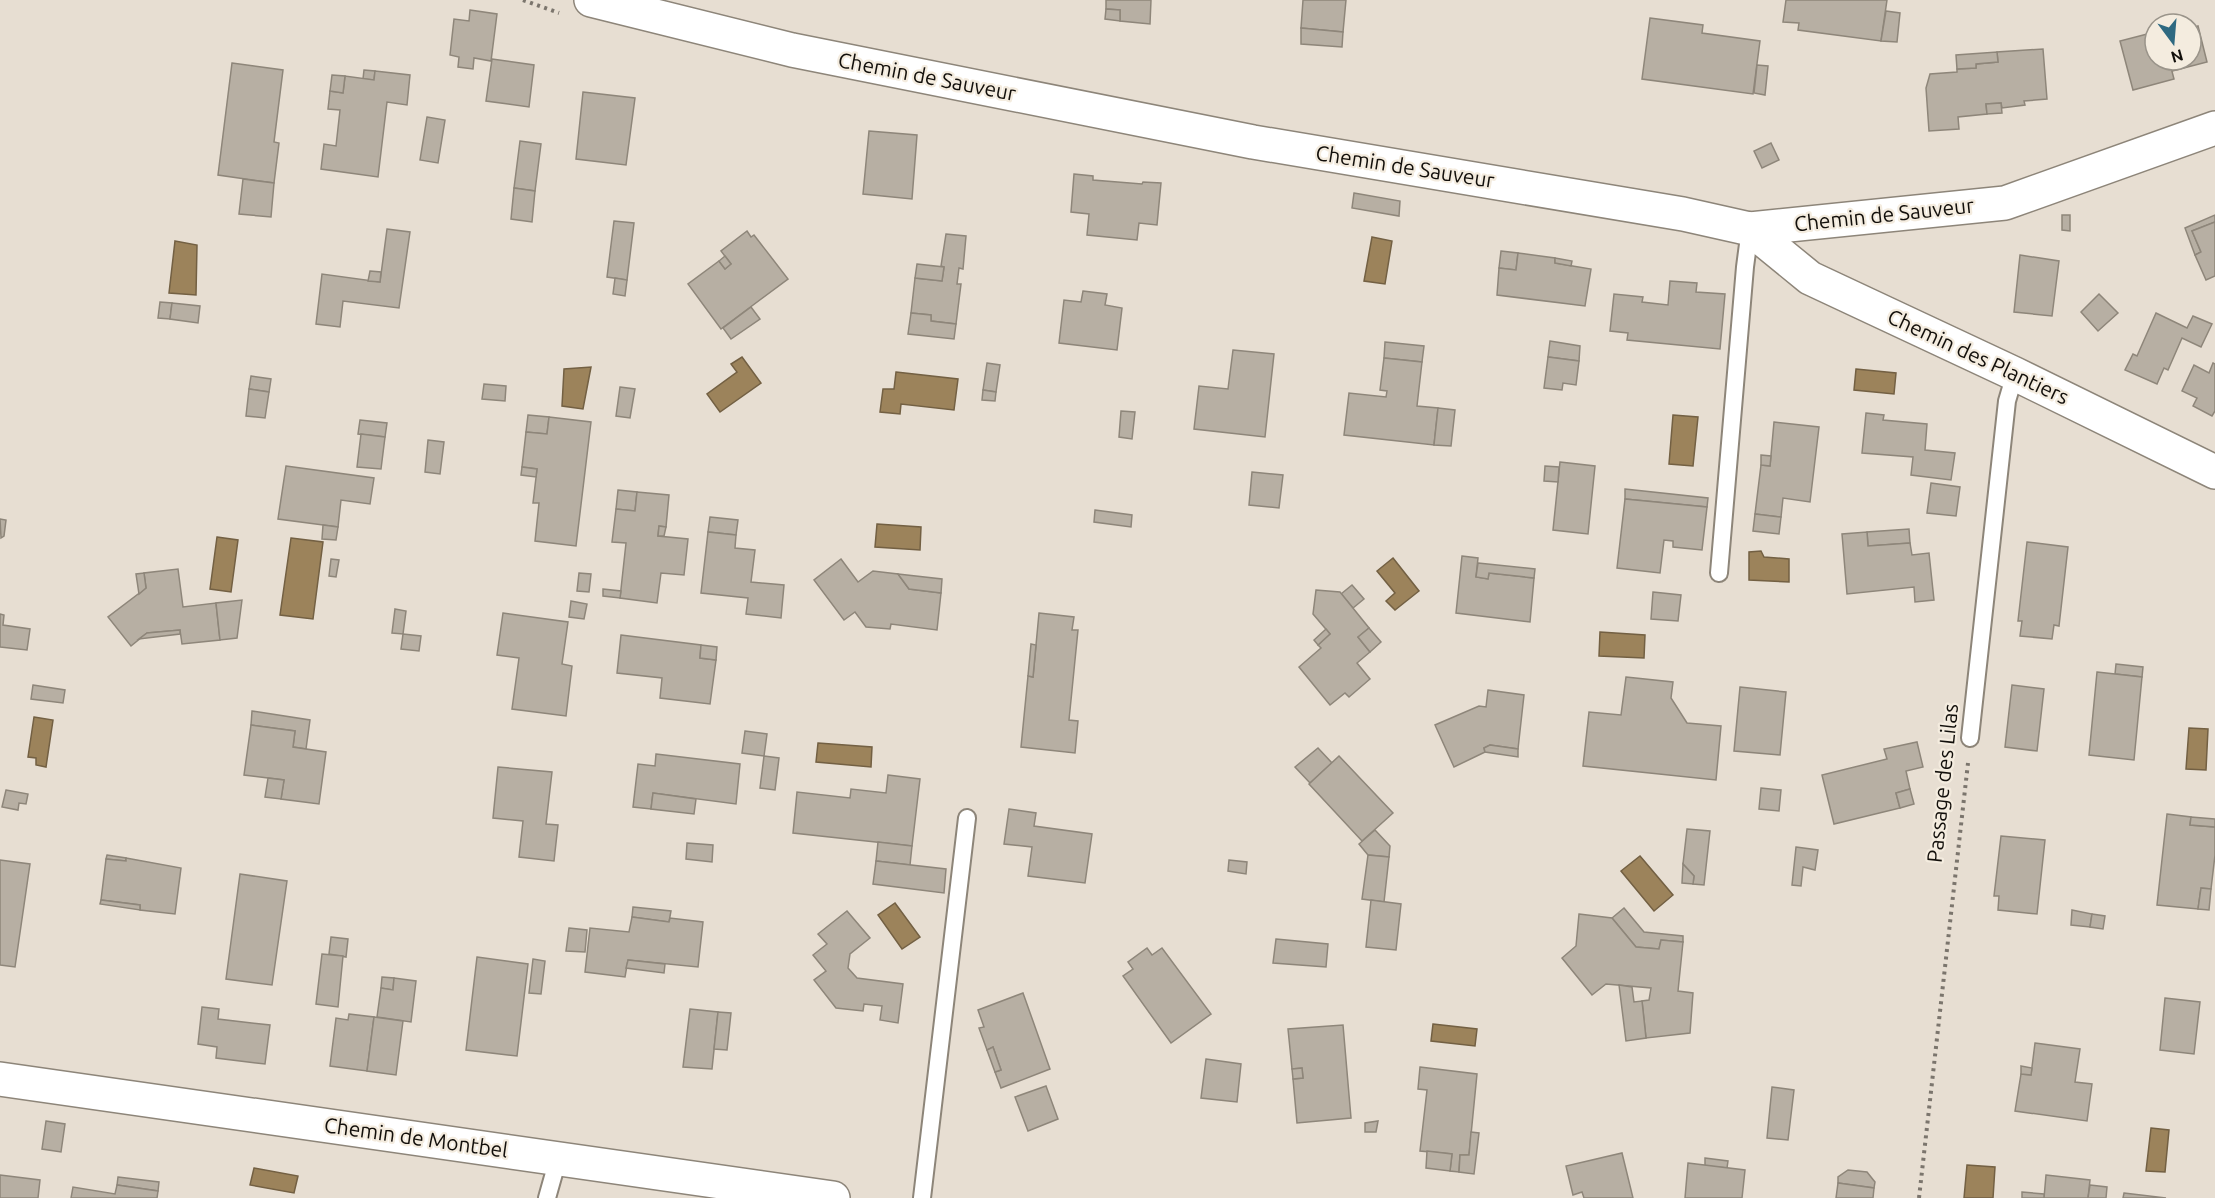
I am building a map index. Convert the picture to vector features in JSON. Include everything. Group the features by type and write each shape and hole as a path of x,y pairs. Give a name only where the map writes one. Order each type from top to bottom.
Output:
{"street":[{"name":"Chemin de Sauveur","path":"591,0 792,50 1218,135 1683,214 1750,229 2005,203 2215,128"},
{"name":"Chemin des Plantiers","path":"1750,229 1810,278 2015,374 2215,472"},
{"name":"Chemin de Montbel","path":"0,1079 831,1198"}],"lane":[{"path":"1719,573 1750,229"},
{"name":"Passage des Lilas","path":"1970,738 2007,401 2015,374"},
{"path":"922,1198 967,818"},
{"path":"547,1198 558,1159"}],"path":[{"name":"Passage des Lilas","path":"1919,1198 1970,738"}],"shaded area":[{"path":"1372,237 1392,241 1385,284 1364,281"},
{"path":"175,241 197,245 196,295 169,293"},
{"path":"742,357 761,383 720,412 707,394 737,372 731,364"},
{"path":"591,367 583,409 562,406 564,369"},
{"path":"1856,369 1896,373 1894,394 1854,390"},
{"path":"896,372 958,379 954,410 901,404 900,414 880,412 883,389 894,389"},
{"path":"1673,415 1698,417 1693,466 1669,464"},
{"path":"877,524 921,527 920,550 875,547"},
{"path":"217,537 238,540 231,592 210,589"},
{"path":"291,538 323,542 313,619 280,615"},
{"path":"1761,551 1764,557 1789,559 1789,582 1749,580 1749,552"},
{"path":"1393,558 1419,591 1395,610 1386,601 1395,593 1377,571"},
{"path":"1600,632 1645,635 1644,658 1599,656"},
{"path":"34,717 53,720 46,767 36,765 36,758 28,757"},
{"path":"2189,728 2208,729 2206,770 2186,769"},
{"path":"818,743 872,747 871,767 816,762"},
{"path":"1640,856 1673,895 1654,911 1621,871"},
{"path":"895,903 920,937 902,949 878,915"},
{"path":"1433,1024 1477,1029 1475,1046 1431,1041"},
{"path":"2151,1128 2169,1130 2165,1172 2146,1171"},
{"path":"1967,1165 1995,1167 1993,1198 1964,1198"},
{"path":"254,1168 298,1176 294,1193 250,1185"}],"building":[{"path":"1106,0 1151,0 1150,24 1120,21 1120,10 1106,9"},
{"path":"1303,0 1346,0 1343,32 1301,28"},
{"path":"1786,0 1887,0 1881,41 1798,30 1799,23 1783,22"},
{"path":"1106,9 1120,10 1120,21 1105,19"},
{"path":"470,10 497,14 491,61 474,58 473,69 458,67 459,57 450,55 454,19 469,21"},
{"path":"1886,11 1900,13 1897,42 1881,41"},
{"path":"1650,18 1703,25 1702,33 1760,41 1753,94 1642,79"},
{"path":"1301,28 1343,32 1342,47 1301,44"},
{"path":"2143,35 2143,72 2172,72 2174,79 2133,90 2120,41"},
{"path":"2203,46 2207,62 2203,63"},
{"path":"2043,49 2047,99 2024,101 2025,105 2002,108 2001,103 1986,104 1987,114 1958,117 1959,129 1929,131 1926,88 1930,74 1957,72 1957,69 1976,68 1976,64 1998,62 1997,52"},
{"path":"1997,52 1998,62 1976,64 1976,68 1957,69 1956,55"},
{"path":"492,59 534,65 529,107 486,101"},
{"path":"232,63 283,70 274,142 279,143 274,183 218,175"},
{"path":"1757,65 1768,66 1765,95 1754,93"},
{"path":"364,70 375,71 374,80 363,79"},
{"path":"375,71 410,75 407,105 387,102 378,177 321,169 324,144 336,146 340,110 328,109 330,91 343,93 345,76 374,80"},
{"path":"332,75 345,76 343,93 330,91"},
{"path":"583,92 635,98 626,165 576,159"},
{"path":"2001,103 2002,113 1987,114 1986,104"},
{"path":"427,117 445,120 438,163 420,160"},
{"path":"869,131 917,135 912,199 863,194"},
{"path":"520,141 541,144 535,191 514,188"},
{"path":"1771,143 1779,160 1762,168 1754,151"},
{"path":"1074,174 1093,176 1093,180 1142,184 1143,182 1161,183 1157,225 1139,223 1137,240 1087,235 1089,214 1071,212"},
{"path":"243,179 274,183 271,217 239,214"},
{"path":"514,188 535,191 532,222 511,219"},
{"path":"1354,193 1400,201 1399,216 1352,208"},
{"path":"2062,215 2070,215 2070,231 2062,230"},
{"path":"2215,215 2215,222 2192,231 2201,252 2195,255 2185,228"},
{"path":"614,221 634,223 627,280 607,277"},
{"path":"2215,222 2215,276 2206,280 2195,255 2201,252 2192,231"},
{"path":"387,229 410,232 399,308 343,301 340,327 316,324 322,274 380,282"},
{"path":"747,231 751,237 754,235 788,279 721,329 688,284 719,261 725,269 731,264 721,251"},
{"path":"946,234 966,236 963,269 959,268 957,284 961,284 956,324 931,321 931,315 911,313 915,278 942,281 944,267 941,266"},
{"path":"1501,251 1518,253 1516,270 1499,268"},
{"path":"1518,253 1555,258 1555,263 1591,269 1585,306 1497,295 1499,268 1516,270"},
{"path":"2020,255 2059,261 2052,316 2014,312"},
{"path":"725,256 731,264 725,269 719,261"},
{"path":"1555,258 1572,261 1571,266 1555,263"},
{"path":"917,264 944,267 942,281 915,278"},
{"path":"370,271 381,272 380,282 368,281"},
{"path":"615,278 627,280 625,296 613,294"},
{"path":"1670,281 1697,283 1696,292 1725,294 1720,349 1627,340 1628,333 1610,331 1614,294 1643,297 1642,302 1668,305"},
{"path":"1083,291 1107,294 1105,305 1122,308 1117,350 1059,343 1064,300 1081,302"},
{"path":"2099,294 2118,313 2098,331 2081,312"},
{"path":"160,302 172,303 170,319 158,318"},
{"path":"172,303 200,306 198,323 170,319"},
{"path":"751,307 760,319 731,339 723,328"},
{"path":"911,313 931,315 931,321 956,324 954,339 908,334"},
{"path":"2156,313 2187,328 2193,316 2212,324 2201,347 2182,338 2168,370 2164,368 2157,384 2125,370 2133,354 2137,356"},
{"path":"1550,341 1580,346 1579,361 1548,357"},
{"path":"1385,342 1424,346 1422,362 1384,358"},
{"path":"1233,350 1274,354 1265,437 1194,429 1199,386 1228,389"},
{"path":"1548,357 1579,361 1576,385 1563,383 1562,390 1544,388"},
{"path":"1384,358 1422,362 1417,406 1438,408 1434,445 1344,435 1349,393 1386,397 1387,391 1380,390"},
{"path":"987,363 1000,365 996,392 983,390"},
{"path":"2213,363 2215,364 2215,411 2212,416 2193,406 2197,398 2182,391 2194,365 2209,373"},
{"path":"251,376 271,379 269,392 249,389"},
{"path":"484,384 506,386 505,401 482,399"},
{"path":"620,387 635,389 630,418 616,416"},
{"path":"249,389 269,392 265,418 246,416"},
{"path":"983,390 996,392 995,401 982,400"},
{"path":"1438,408 1455,410 1451,446 1434,445"},
{"path":"1121,411 1135,412 1132,439 1119,437"},
{"path":"1866,413 1884,415 1883,420 1927,424 1925,450 1955,453 1951,480 1911,475 1913,457 1862,453"},
{"path":"528,415 549,417 547,434 526,432"},
{"path":"549,417 591,422 576,546 535,541 539,503 533,503 537,469 522,467 526,432 547,434"},
{"path":"360,420 387,423 385,437 358,434"},
{"path":"1774,422 1819,427 1810,502 1783,498 1781,517 1755,514 1761,465 1770,466"},
{"path":"361,434 385,437 381,469 357,467"},
{"path":"428,440 444,442 440,474 425,472"},
{"path":"1761,455 1771,456 1770,466 1761,465"},
{"path":"1560,462 1595,466 1588,534 1553,530"},
{"path":"286,466 374,478 370,504 341,500 338,527 278,519"},
{"path":"1545,466 1559,467 1558,482 1544,481"},
{"path":"522,467 537,469 536,477 521,475"},
{"path":"1252,472 1283,475 1279,508 1249,505"},
{"path":"1931,483 1960,487 1956,516 1927,513"},
{"path":"1625,489 1708,498 1707,507 1625,499"},
{"path":"618,490 637,492 635,511 616,509"},
{"path":"637,492 669,495 666,527 659,526 658,536 688,539 684,575 661,573 657,603 620,598 626,543 612,542 616,509 635,511"},
{"path":"1625,499 1707,507 1702,550 1673,547 1673,541 1664,540 1660,573 1617,568"},
{"path":"1095,510 1132,515 1131,527 1094,522"},
{"path":"1755,514 1781,517 1779,534 1753,531"},
{"path":"710,517 738,520 736,535 708,532"},
{"path":"0,519 6,520 4,536 1,538"},
{"path":"323,525 338,527 336,540 322,539"},
{"path":"659,526 666,527 664,536 658,536"},
{"path":"1909,529 1910,543 1868,546 1867,532"},
{"path":"708,532 736,535 735,548 755,550 751,582 784,585 781,618 746,614 748,598 701,593"},
{"path":"1867,532 1868,546 1910,543 1912,555 1929,553 1934,600 1915,602 1914,587 1847,594 1842,534"},
{"path":"2027,542 2068,547 2059,626 2054,625 2052,639 2020,636 2022,621 2018,621"},
{"path":"1462,556 1478,558 1476,577 1488,579 1489,573 1534,578 1530,622 1456,613"},
{"path":"331,559 339,560 336,577 329,576"},
{"path":"841,559 858,582 873,571 898,574 909,589 941,593 937,630 891,624 890,629 866,627 855,612 844,620 814,580"},
{"path":"1478,563 1535,569 1534,578 1489,573 1488,579 1476,577"},
{"path":"178,569 183,607 216,603 220,640 182,644 180,630 147,633 131,646 108,617 146,588 144,573"},
{"path":"144,573 146,588 139,594 136,574"},
{"path":"579,573 591,574 589,592 577,591"},
{"path":"898,574 942,579 941,593 909,589"},
{"path":"1352,585 1364,599 1353,608 1341,594"},
{"path":"603,589 621,591 620,598 603,596"},
{"path":"1316,590 1340,592 1369,628 1358,637 1370,652 1357,663 1370,679 1349,697 1345,693 1330,705 1299,667 1321,648 1318,645 1330,634 1313,614"},
{"path":"1653,592 1681,595 1678,621 1651,619"},
{"path":"242,600 237,638 220,640 216,603"},
{"path":"571,601 587,604 584,619 569,617"},
{"path":"395,609 406,611 403,634 392,633"},
{"path":"503,613 568,622 562,664 572,666 566,716 512,709 519,658 497,655"},
{"path":"1039,613 1074,617 1072,630 1078,630 1069,720 1078,721 1075,753 1021,747 1028,676 1033,677"},
{"path":"0,614 4,615 3,625 30,629 27,650 0,647"},
{"path":"1369,628 1381,642 1370,652 1358,637"},
{"path":"1326,629 1330,634 1318,645 1314,640"},
{"path":"180,630 180,634 139,639 147,633"},
{"path":"403,634 421,636 419,651 401,649"},
{"path":"621,635 701,645 700,658 716,660 710,704 660,698 662,678 617,673"},
{"path":"1031,644 1036,645 1033,677 1028,676"},
{"path":"701,645 717,647 716,660 700,658"},
{"path":"2116,664 2143,667 2142,677 2115,674"},
{"path":"2097,672 2142,677 2134,760 2089,755"},
{"path":"1626,677 1673,682 1671,698 1687,723 1721,726 1716,780 1583,766 1589,712 1621,715"},
{"path":"33,685 65,690 63,703 31,699"},
{"path":"2012,685 2044,689 2037,751 2005,747"},
{"path":"1740,687 1786,692 1780,755 1734,751"},
{"path":"1488,690 1524,695 1518,749 1490,745 1484,748 1485,752 1454,767 1435,725 1479,706 1486,707"},
{"path":"252,711 310,720 306,749 293,747 295,731 251,725"},
{"path":"251,725 295,731 293,747 326,752 319,804 281,799 284,780 244,775"},
{"path":"745,731 767,734 764,756 742,753"},
{"path":"1917,742 1923,767 1906,771 1910,789 1896,793 1900,808 1834,824 1822,775 1887,759 1884,749"},
{"path":"1490,745 1518,749 1518,757 1485,752 1484,748"},
{"path":"1318,748 1332,763 1310,783 1295,767"},
{"path":"656,754 740,764 736,804 653,793 651,809 633,807 638,764 655,766"},
{"path":"764,756 779,758 775,790 760,788"},
{"path":"1339,756 1393,813 1362,841 1309,784"},
{"path":"498,767 552,772 546,824 558,825 554,861 519,857 523,821 493,818"},
{"path":"888,775 920,779 912,846 793,833 797,792 850,798 851,789 886,793"},
{"path":"268,778 284,780 281,799 265,797"},
{"path":"1761,788 1781,790 1779,811 1759,809"},
{"path":"1910,789 1914,804 1900,808 1896,793"},
{"path":"6,790 28,794 26,804 19,803 18,810 2,807"},
{"path":"653,793 696,799 694,814 651,809"},
{"path":"1009,809 1036,813 1034,826 1092,834 1085,883 1028,876 1032,847 1004,844"},
{"path":"2167,814 2191,817 2190,825 2215,827 2215,855 2211,889 2201,888 2198,909 2157,905"},
{"path":"2191,817 2215,819 2215,827 2190,825"},
{"path":"1687,829 1710,831 1704,885 1693,884 1694,876 1683,864"},
{"path":"1375,830 1390,846 1389,857 1368,855 1359,844"},
{"path":"2001,836 2045,840 2037,914 1998,910 1999,896 1994,896"},
{"path":"878,842 912,846 910,865 876,861"},
{"path":"687,843 713,845 712,862 686,859"},
{"path":"1796,847 1818,850 1815,870 1803,867 1801,886 1792,885"},
{"path":"107,855 126,858 126,861 106,859"},
{"path":"1368,855 1389,857 1384,902 1362,899"},
{"path":"126,858 181,868 175,914 140,910 140,905 101,900 106,859 126,861"},
{"path":"0,860 30,864 15,967 0,965"},
{"path":"1229,860 1247,862 1246,874 1228,871"},
{"path":"876,861 946,869 944,893 873,884"},
{"path":"1683,864 1694,876 1693,884 1682,883"},
{"path":"240,874 287,881 272,985 226,979"},
{"path":"2201,888 2211,889 2209,910 2198,909"},
{"path":"101,900 140,905 140,910 100,904"},
{"path":"1371,900 1401,904 1396,950 1366,947"},
{"path":"633,907 671,911 669,922 632,917"},
{"path":"1624,908 1644,932 1683,936 1683,942 1661,940 1659,949 1636,947 1612,918"},
{"path":"2072,910 2092,914 2090,927 2071,925"},
{"path":"847,911 870,938 850,954 848,968 857,978 903,984 898,1023 880,1020 882,1006 864,1004 863,1011 836,1008 814,980 826,971 813,955 827,944 818,934"},
{"path":"1579,914 1612,918 1636,947 1659,949 1661,940 1683,942 1678,991 1693,993 1690,1033 1646,1038 1642,1001 1649,1000 1651,988 1606,984 1592,995 1562,958 1576,946"},
{"path":"2092,914 2105,916 2103,929 2090,927"},
{"path":"632,917 669,922 670,918 703,922 698,967 628,960 625,977 585,972 590,928 629,932"},
{"path":"569,928 587,930 585,952 566,951"},
{"path":"331,937 348,939 346,957 329,954"},
{"path":"1276,939 1328,944 1326,967 1273,963"},
{"path":"1147,948 1152,955 1162,948 1211,1014 1171,1043 1123,976 1133,969 1128,962"},
{"path":"322,954 343,956 338,1007 316,1004"},
{"path":"477,957 528,964 517,1056 466,1050"},
{"path":"533,959 545,961 541,994 529,993"},
{"path":"628,960 665,964 664,973 626,968"},
{"path":"382,977 394,978 393,990 381,988"},
{"path":"394,978 416,981 411,1022 377,1017 381,988 393,990"},
{"path":"1619,985 1632,987 1634,1002 1642,1001 1646,1038 1626,1041"},
{"path":"1023,993 1050,1069 1001,1088 995,1072 1001,1070 993,1047 987,1050 979,1028 984,1027 978,1010"},
{"path":"2165,998 2200,1002 2194,1054 2160,1050"},
{"path":"202,1007 219,1009 218,1019 270,1025 265,1064 216,1058 217,1047 198,1044"},
{"path":"690,1009 718,1012 712,1069 683,1067"},
{"path":"718,1012 731,1013 727,1050 714,1049"},
{"path":"349,1014 374,1017 367,1071 330,1066 336,1018 348,1020"},
{"path":"374,1017 403,1021 396,1075 367,1071"},
{"path":"1343,1025 1351,1118 1297,1123 1293,1079 1303,1078 1302,1068 1292,1069 1288,1029"},
{"path":"2035,1043 2080,1049 2075,1082 2092,1084 2087,1121 2015,1111 2021,1074 2031,1075"},
{"path":"993,1047 1001,1070 995,1072 987,1050"},
{"path":"1206,1059 1241,1064 1237,1102 1201,1098"},
{"path":"2021,1066 2032,1068 2031,1075 2021,1074"},
{"path":"1420,1067 1477,1074 1469,1155 1460,1155 1459,1172 1450,1171 1452,1154 1420,1151 1427,1090 1418,1089"},
{"path":"1302,1068 1303,1078 1293,1079 1292,1069"},
{"path":"1046,1086 1058,1119 1028,1131 1015,1097"},
{"path":"1772,1087 1794,1090 1788,1140 1767,1138"},
{"path":"46,1121 65,1124 61,1152 42,1149"},
{"path":"1378,1121 1376,1132 1365,1132 1365,1123"},
{"path":"1471,1132 1479,1133 1474,1174 1459,1172 1460,1155 1469,1155"},
{"path":"1427,1151 1452,1154 1450,1171 1426,1168"},
{"path":"1622,1153 1633,1198 1584,1198 1582,1192 1573,1195 1566,1166"},
{"path":"1705,1158 1728,1161 1727,1168 1705,1166"},
{"path":"1688,1163 1745,1170 1742,1198 1685,1198"},
{"path":"1848,1170 1867,1172 1875,1182 1874,1188 1838,1183 1838,1177"},
{"path":"0,1175 40,1180 38,1198 0,1198"},
{"path":"2046,1175 2090,1180 2088,1198 2044,1198"},
{"path":"118,1177 159,1182 158,1191 117,1185"},
{"path":"1838,1183 1874,1188 1873,1198 1836,1198"},
{"path":"117,1185 158,1191 157,1198 71,1198 73,1187 115,1194"},
{"path":"2090,1185 2107,1187 2106,1198 2088,1198"},
{"path":"2022,1192 2044,1194 2044,1198 2022,1198"},
{"path":"2124,1193 2166,1198 2123,1198"}]}
